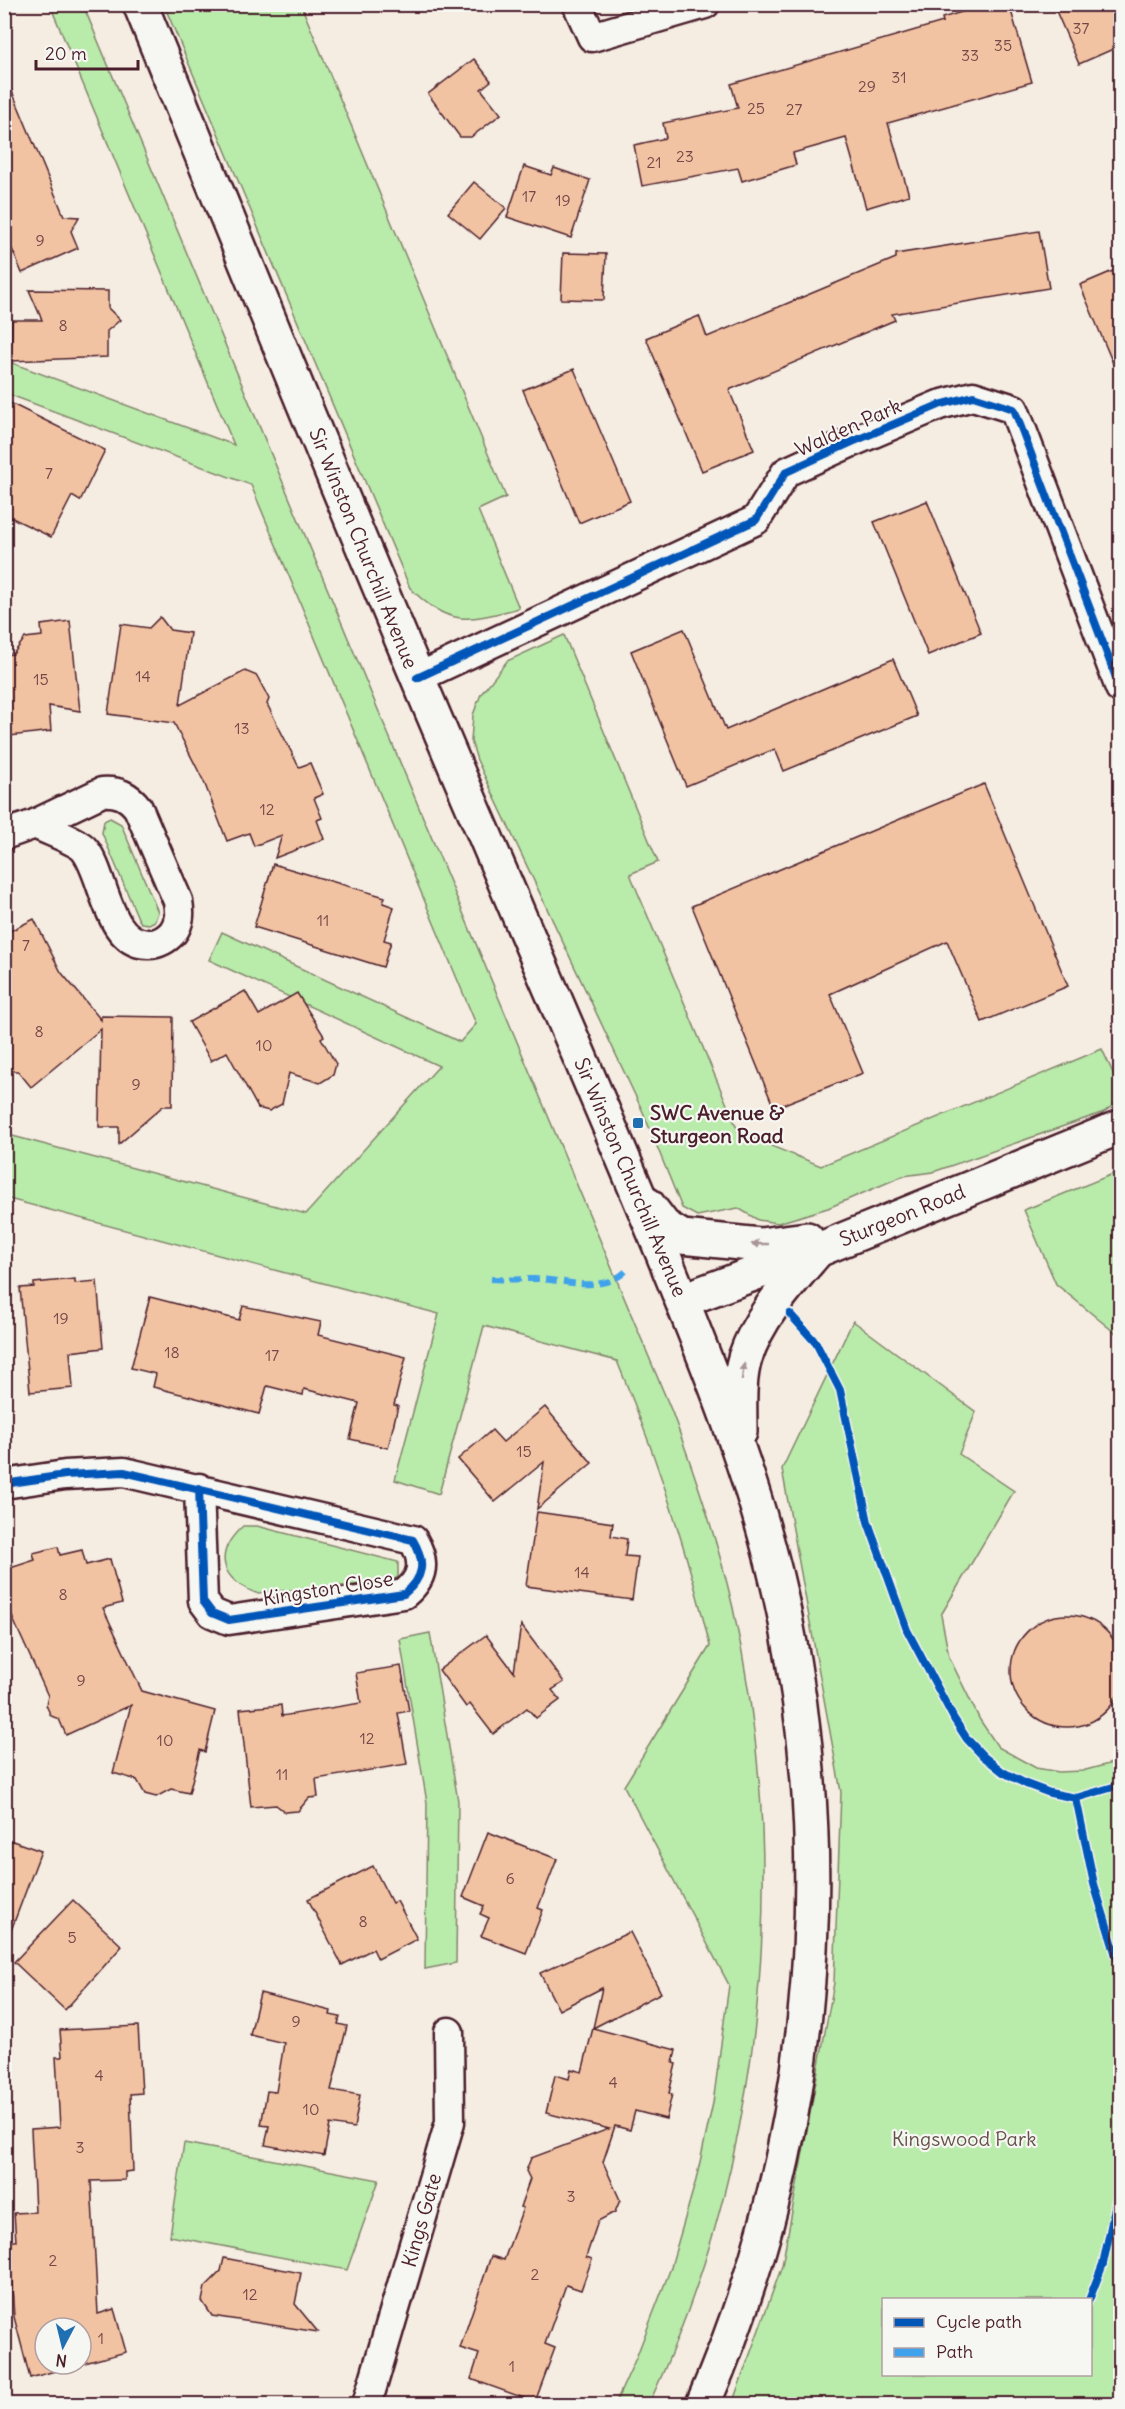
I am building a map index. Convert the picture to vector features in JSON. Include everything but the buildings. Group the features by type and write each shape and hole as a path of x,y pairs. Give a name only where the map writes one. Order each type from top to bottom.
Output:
{"main road":[{"name":"Sir Winston Churchill Avenue","path":"140,4 417,678 683,1300 740,1451 785,1612 798,1684 808,1767 813,1867 810,1966 797,2085 773,2204 725,2355 703,2404"},
{"name":"Sturgeon Road","path":"683,1300 818,1250 1120,1127"},
{"path":"637,1191 664,1226 682,1237 760,1245 860,1231"},
{"path":"740,1451 740,1394 745,1359 759,1326 781,1293 818,1250"}],"street":[{"path":"577,4 592,37 705,4"},
{"name":"Walden Park","path":"417,678 756,520 786,472 939,405 973,396 1014,409 1120,688"},
{"path":"4,835 35,824 102,792 112,791 131,799 138,808 178,901 180,913 178,925 171,935 151,944 130,940 117,923 84,849 35,824"},
{"name":"Kingston Close","path":"4,1484 65,1475 124,1472 199,1488 413,1540 421,1553 423,1569 417,1584 404,1594 229,1620 212,1613 203,1600 199,1488"},
{"name":"Kings Gate","path":"367,2404 450,2122 448,2032"}],"green space":[{"path":"50,5 83,5 672,1412 721,1558 733,1608 751,1708 761,1810 763,1911 756,2013 742,2114 719,2213 688,2310 649,2404 615,2404 636,2358 670,2270 696,2180 713,2103 729,1985 624,1786 710,1646 670,1502 617,1361 484,1326 439,1494 395,1480 439,1314 5,1198 5,1134 306,1214 439,1066 209,960 222,932 460,1042 476,1024 251,485 5,393 4,360 234,445"},
{"path":"164,5 301,5 506,497 478,510 519,608 486,616 461,618 437,610 410,588"},
{"path":"564,635 658,862 630,874 739,1133 821,1166 1102,1049 1119,1086 1116,1103 1104,1112 933,1172 903,1176 828,1208 778,1223 758,1220 738,1208 697,1216 682,1208 643,1112 477,760 471,741 473,715 481,694 507,661"},
{"path":"110,818 121,824 158,912 155,921 149,924 141,923 138,918 102,833 104,821"},
{"path":"1120,1171 1120,1337 1056,1284 1024,1210"},
{"name":"Kingswood Park","path":"853,1321 976,1412 959,1454 1014,1491 941,1615 949,1657 980,1720 998,1747 1036,1768 1059,1772 1082,1771 1120,1761 1120,2404 732,2404 782,2266 834,1983 841,1792 782,1469"},
{"path":"243,1526 257,1526 398,1562 398,1577 390,1582 256,1593 235,1580 228,1573 225,1564 224,1555 227,1546"},
{"path":"430,1633 458,1801 456,1963 425,1969 427,1803 400,1639"},
{"path":"184,2143 379,2180 347,2270 170,2236"}],"marked path":[{"path":"491,1279 534,1279 594,1284 616,1278 626,1271"}],"cycle path":[{"path":"417,678 756,520 786,472 939,405 973,396 1014,409 1120,688"},
{"path":"790,1314 816,1343 840,1390 868,1522 907,1630 967,1739 1003,1772 1050,1793 1076,1798 1120,1785"},
{"path":"4,1484 65,1475 124,1472 413,1540 420,1555 419,1576 404,1594 229,1620 212,1613 203,1601 199,1488"},
{"path":"1076,1798 1094,1884 1118,1962"},
{"path":"1120,1952 1117,2011 1120,2098"},
{"path":"1090,2298 1103,2264 1120,2184"}],"place":[{"name":"SWC Avenue & Sturgeon Road","path":"638,1123"}]}
